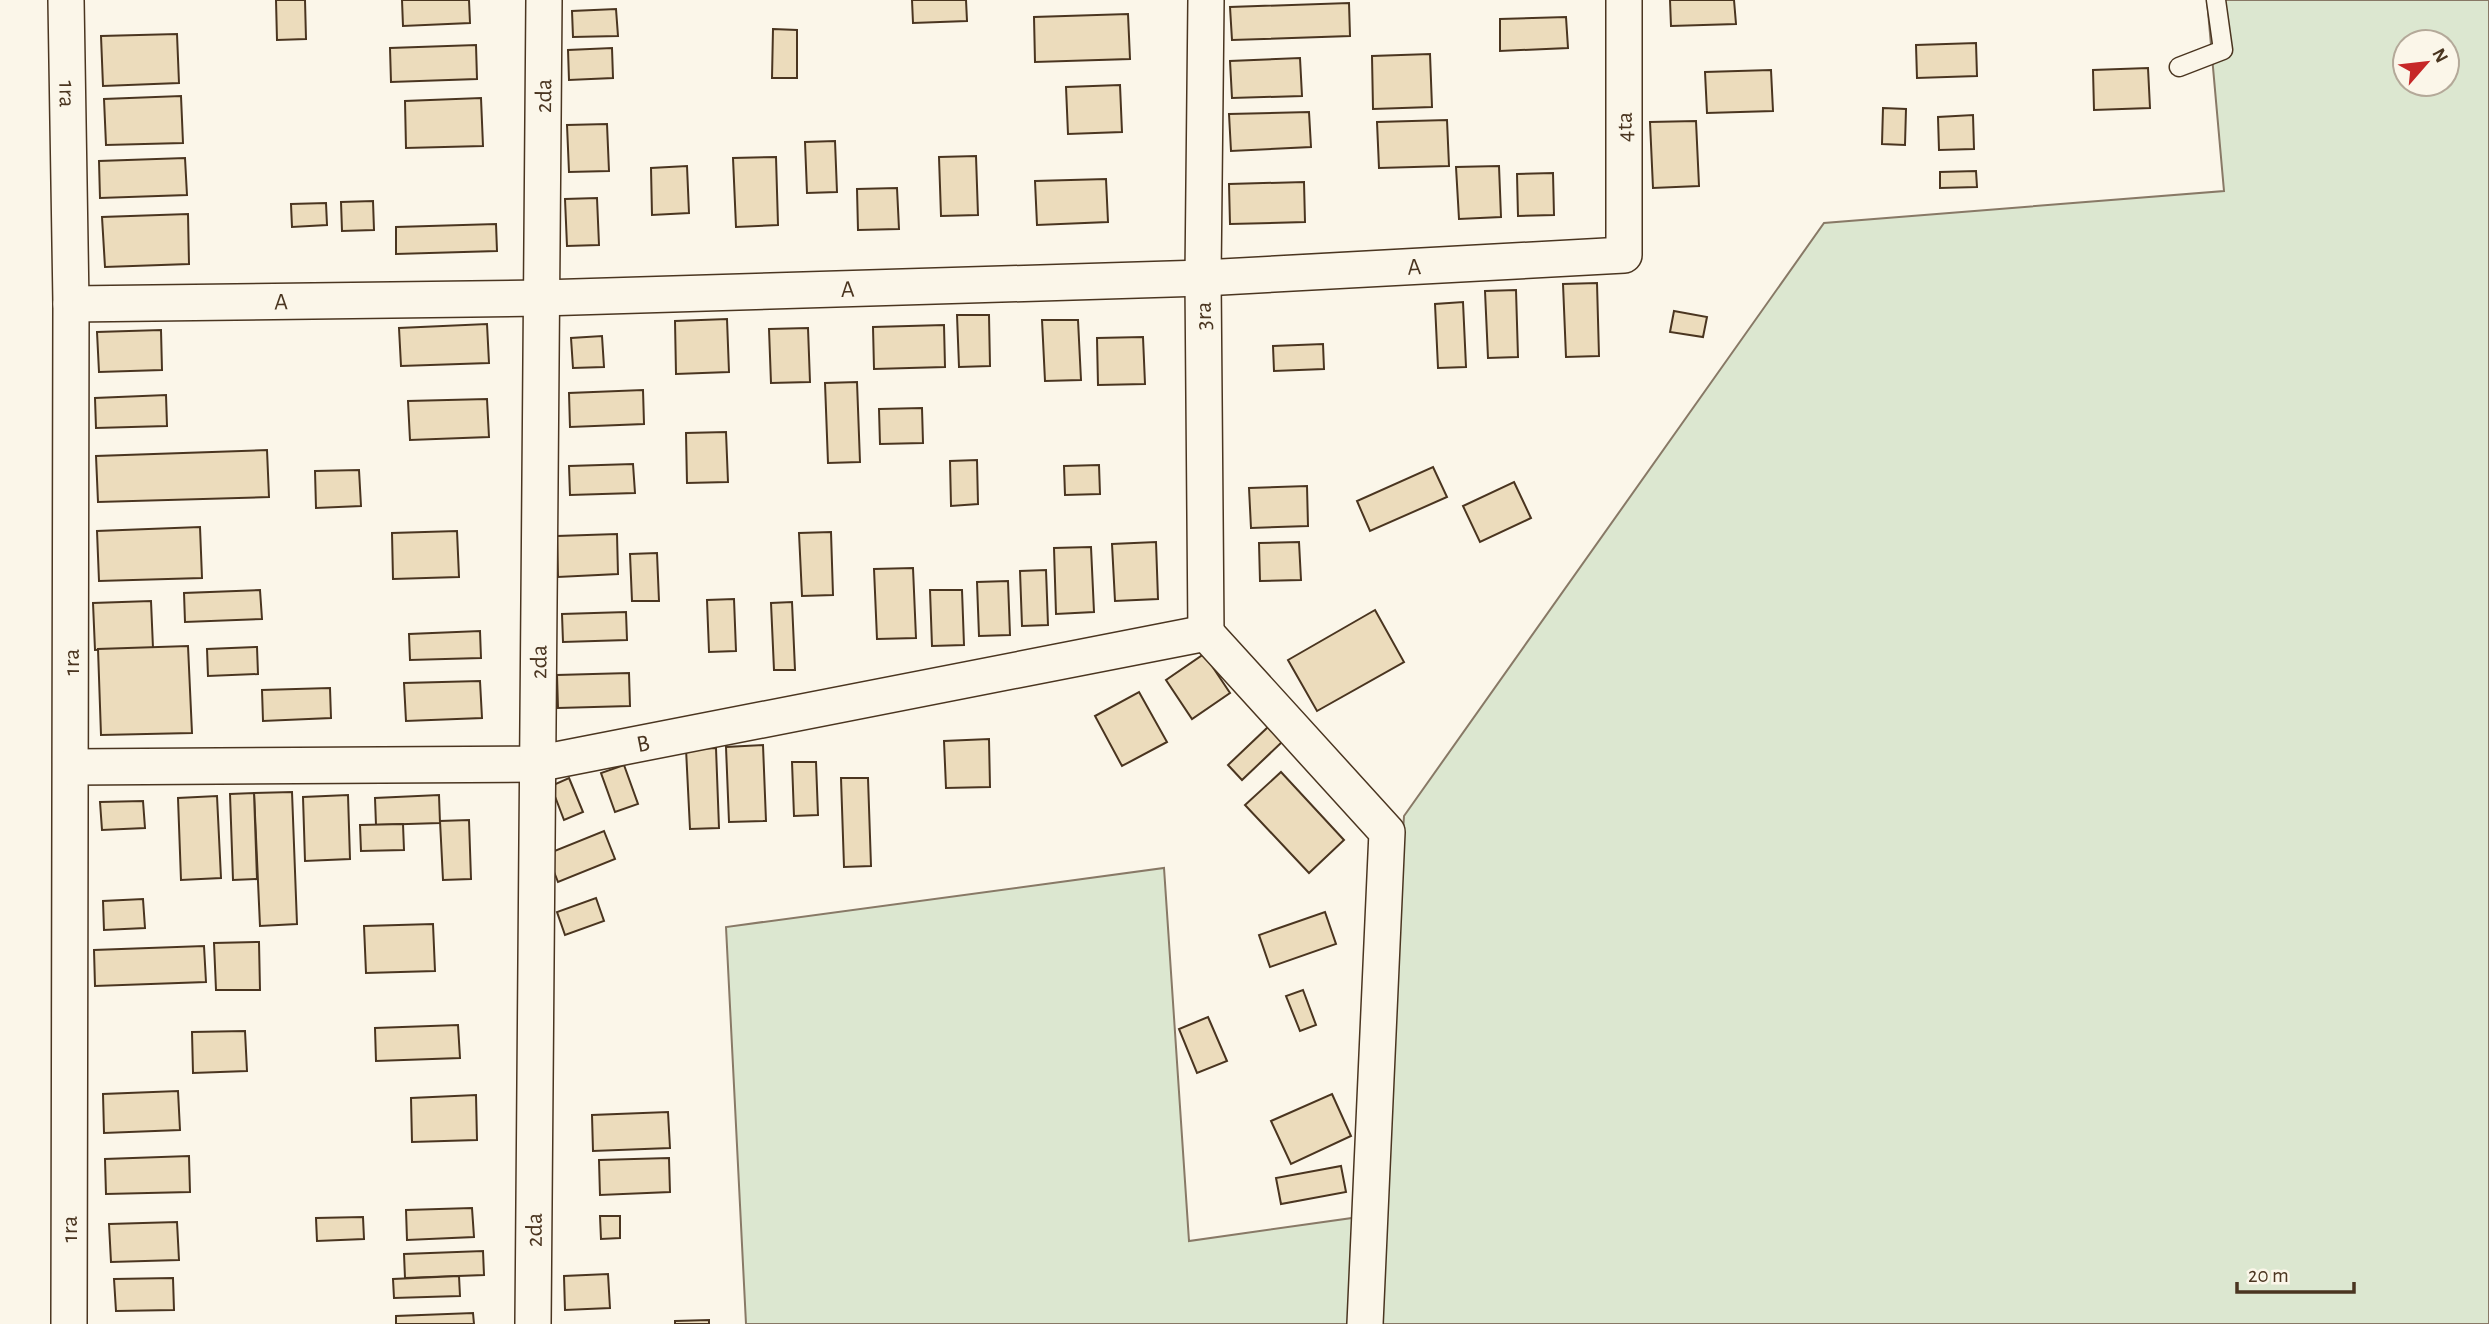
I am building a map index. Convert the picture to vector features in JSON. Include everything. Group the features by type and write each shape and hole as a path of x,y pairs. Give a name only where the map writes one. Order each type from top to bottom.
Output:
{"street":[{"name":"1ra","path":"66,0 71,304 69,1324"},
{"name":"2da","path":"533,1324 544,0"},
{"name":"3ra","path":"1206,0 1203,278 1206,633"},
{"name":"4ta","path":"1624,0 1624,255"},
{"name":"A","path":"71,304 541,298 1203,278 1624,255"},
{"name":"B","path":"71,767 536,764 1206,633"},
{"path":"1206,633 1387,832 1365,1324"}],"lane":[{"path":"2179,68 2223,50 2216,0"}],"green space":[{"path":"2207,0 2489,0 2489,1324 746,1324 726,927 1164,868 1189,1241 1380,1214 1404,816 1824,223 2224,191"}],"building":[{"path":"276,0 305,0 306,39 277,40"},
{"path":"402,0 469,0 470,23 403,26"},
{"path":"912,0 966,0 967,21 913,23"},
{"path":"1670,0 1734,0 1736,24 1671,26"},
{"path":"1349,3 1350,36 1232,40 1230,7"},
{"path":"616,9 618,36 573,37 572,11"},
{"path":"1128,14 1130,59 1035,62 1034,17"},
{"path":"1566,17 1568,48 1500,51 1500,19"},
{"path":"773,29 797,30 797,78 772,78"},
{"path":"177,34 179,83 103,86 101,36"},
{"path":"1976,43 1977,76 1917,78 1916,45"},
{"path":"476,45 477,79 391,82 390,48"},
{"path":"612,48 613,78 569,80 568,50"},
{"path":"1430,54 1432,107 1373,109 1372,56"},
{"path":"1300,58 1302,96 1232,98 1230,61"},
{"path":"2148,68 2150,108 2094,110 2093,70"},
{"path":"1771,70 1773,111 1707,113 1705,72"},
{"path":"1120,85 1122,132 1068,134 1066,87"},
{"path":"181,96 183,143 106,145 104,99"},
{"path":"481,98 483,146 406,148 405,101"},
{"path":"1883,108 1906,109 1905,145 1882,144"},
{"path":"1309,112 1311,147 1231,151 1229,114"},
{"path":"1973,115 1974,149 1939,150 1938,117"},
{"path":"1447,120 1449,166 1379,168 1377,122"},
{"path":"1696,121 1699,186 1653,188 1650,122"},
{"path":"607,124 609,171 569,172 567,125"},
{"path":"835,141 837,192 807,193 805,142"},
{"path":"976,156 978,215 941,216 939,157"},
{"path":"776,157 778,225 736,227 733,158"},
{"path":"185,158 187,195 100,198 99,161"},
{"path":"687,166 689,213 652,215 651,168"},
{"path":"1499,166 1501,217 1459,219 1456,167"},
{"path":"1976,171 1977,187 1940,188 1940,172"},
{"path":"1553,173 1554,215 1518,216 1517,174"},
{"path":"1106,179 1108,222 1037,225 1035,181"},
{"path":"1304,182 1305,222 1230,224 1229,184"},
{"path":"897,188 899,229 858,230 857,189"},
{"path":"597,198 599,245 567,246 565,199"},
{"path":"373,201 374,230 342,231 341,202"},
{"path":"326,203 327,225 292,227 291,204"},
{"path":"188,214 189,264 105,267 102,217"},
{"path":"496,224 497,251 396,254 396,227"},
{"path":"1597,283 1599,356 1566,357 1563,284"},
{"path":"1516,290 1518,357 1488,358 1485,291"},
{"path":"1463,302 1466,367 1438,368 1435,304"},
{"path":"1674,311 1707,317 1703,337 1670,332"},
{"path":"957,315 989,315 990,366 959,367"},
{"path":"727,319 729,372 676,374 675,321"},
{"path":"1042,320 1078,320 1081,380 1045,381"},
{"path":"487,324 489,363 401,366 399,328"},
{"path":"944,325 945,367 874,369 873,327"},
{"path":"808,328 810,382 771,383 769,329"},
{"path":"161,330 162,370 99,372 97,332"},
{"path":"602,336 604,367 573,368 571,338"},
{"path":"1143,337 1145,384 1098,385 1097,338"},
{"path":"1323,344 1324,369 1274,371 1273,346"},
{"path":"857,382 860,462 828,463 825,383"},
{"path":"643,390 644,424 570,427 569,393"},
{"path":"166,395 167,426 96,428 95,398"},
{"path":"487,399 489,437 410,440 408,401"},
{"path":"922,408 923,443 880,444 879,409"},
{"path":"726,432 728,482 687,483 686,433"},
{"path":"267,450 269,497 98,502 96,456"},
{"path":"977,460 978,504 951,506 950,461"},
{"path":"633,464 635,493 570,495 569,466"},
{"path":"1099,465 1100,494 1065,495 1064,466"},
{"path":"1433,467 1447,497 1370,531 1357,501"},
{"path":"359,470 361,506 316,508 315,471"},
{"path":"1514,482 1531,518 1480,542 1463,506"},
{"path":"1307,486 1308,526 1251,528 1249,488"},
{"path":"200,527 202,578 99,581 97,531"},
{"path":"457,531 459,577 393,579 392,533"},
{"path":"831,532 833,595 802,596 799,533"},
{"path":"617,534 618,574 558,577 557,536"},
{"path":"1156,542 1158,599 1115,601 1112,544"},
{"path":"1299,542 1301,580 1260,581 1259,543"},
{"path":"1091,547 1094,612 1056,614 1054,548"},
{"path":"657,553 659,601 632,601 630,554"},
{"path":"913,568 916,638 877,639 874,569"},
{"path":"1046,570 1048,625 1022,626 1020,571"},
{"path":"1008,581 1010,635 979,636 977,582"},
{"path":"260,590 262,619 185,622 184,593"},
{"path":"930,590 962,590 964,645 932,646"},
{"path":"734,599 736,651 709,652 707,600"},
{"path":"151,601 153,648 95,650 93,603"},
{"path":"792,602 795,670 774,670 771,603"},
{"path":"1375,610 1404,662 1317,711 1288,660"},
{"path":"626,612 627,640 563,642 562,614"},
{"path":"480,631 481,658 410,660 409,634"},
{"path":"188,646 192,733 101,735 98,649"},
{"path":"257,647 258,674 208,676 207,649"},
{"path":"1204,654 1230,693 1192,719 1166,680"},
{"path":"629,673 630,706 558,708 557,675"},
{"path":"480,681 482,718 406,721 404,683"},
{"path":"330,688 331,718 263,721 262,690"},
{"path":"1139,692 1167,742 1122,766 1095,716"},
{"path":"1268,727 1282,742 1242,780 1228,765"},
{"path":"989,739 990,787 946,788 944,741"},
{"path":"763,745 766,821 729,822 726,747"},
{"path":"716,748 719,828 690,829 686,749"},
{"path":"792,762 816,762 818,815 794,816"},
{"path":"624,765 638,804 615,812 601,773"},
{"path":"1281,772 1344,840 1309,873 1245,805"},
{"path":"569,778 583,812 564,820 551,786"},
{"path":"841,778 868,778 871,866 844,867"},
{"path":"292,792 297,924 260,926 254,793"},
{"path":"254,793 257,879 233,880 230,794"},
{"path":"348,795 350,859 305,861 303,797"},
{"path":"439,795 440,823 376,825 375,798"},
{"path":"217,796 221,878 181,880 178,798"},
{"path":"143,801 145,828 102,830 100,802"},
{"path":"469,820 471,879 443,880 440,821"},
{"path":"403,824 404,850 361,851 360,825"},
{"path":"604,831 615,859 558,882 547,854"},
{"path":"596,898 604,921 565,935 557,912"},
{"path":"143,899 145,928 104,930 103,901"},
{"path":"1325,912 1336,944 1270,967 1259,935"},
{"path":"433,924 435,971 366,973 364,926"},
{"path":"259,942 260,990 216,990 214,943"},
{"path":"204,946 206,982 95,986 94,950"},
{"path":"1303,990 1316,1025 1300,1031 1286,996"},
{"path":"1208,1017 1227,1061 1197,1073 1179,1029"},
{"path":"458,1025 460,1058 376,1061 375,1028"},
{"path":"245,1031 247,1071 193,1073 192,1032"},
{"path":"178,1091 180,1130 104,1133 103,1094"},
{"path":"1332,1094 1351,1136 1291,1164 1271,1121"},
{"path":"476,1095 477,1140 412,1142 411,1098"},
{"path":"668,1112 670,1148 593,1151 592,1115"},
{"path":"189,1156 190,1192 106,1194 105,1159"},
{"path":"669,1158 670,1192 600,1195 599,1160"},
{"path":"1341,1166 1346,1192 1281,1204 1276,1178"},
{"path":"472,1208 474,1237 407,1240 406,1210"},
{"path":"600,1216 620,1216 620,1238 601,1239"},
{"path":"363,1217 364,1239 317,1241 316,1218"},
{"path":"177,1222 179,1260 111,1262 109,1224"},
{"path":"483,1251 484,1275 405,1278 404,1254"},
{"path":"608,1274 610,1308 565,1310 564,1276"},
{"path":"459,1276 460,1296 394,1298 393,1279"},
{"path":"173,1278 174,1310 116,1311 114,1279"},
{"path":"473,1313 474,1324 396,1324 396,1316"},
{"path":"709,1320 709,1324 675,1324 675,1321"}]}
